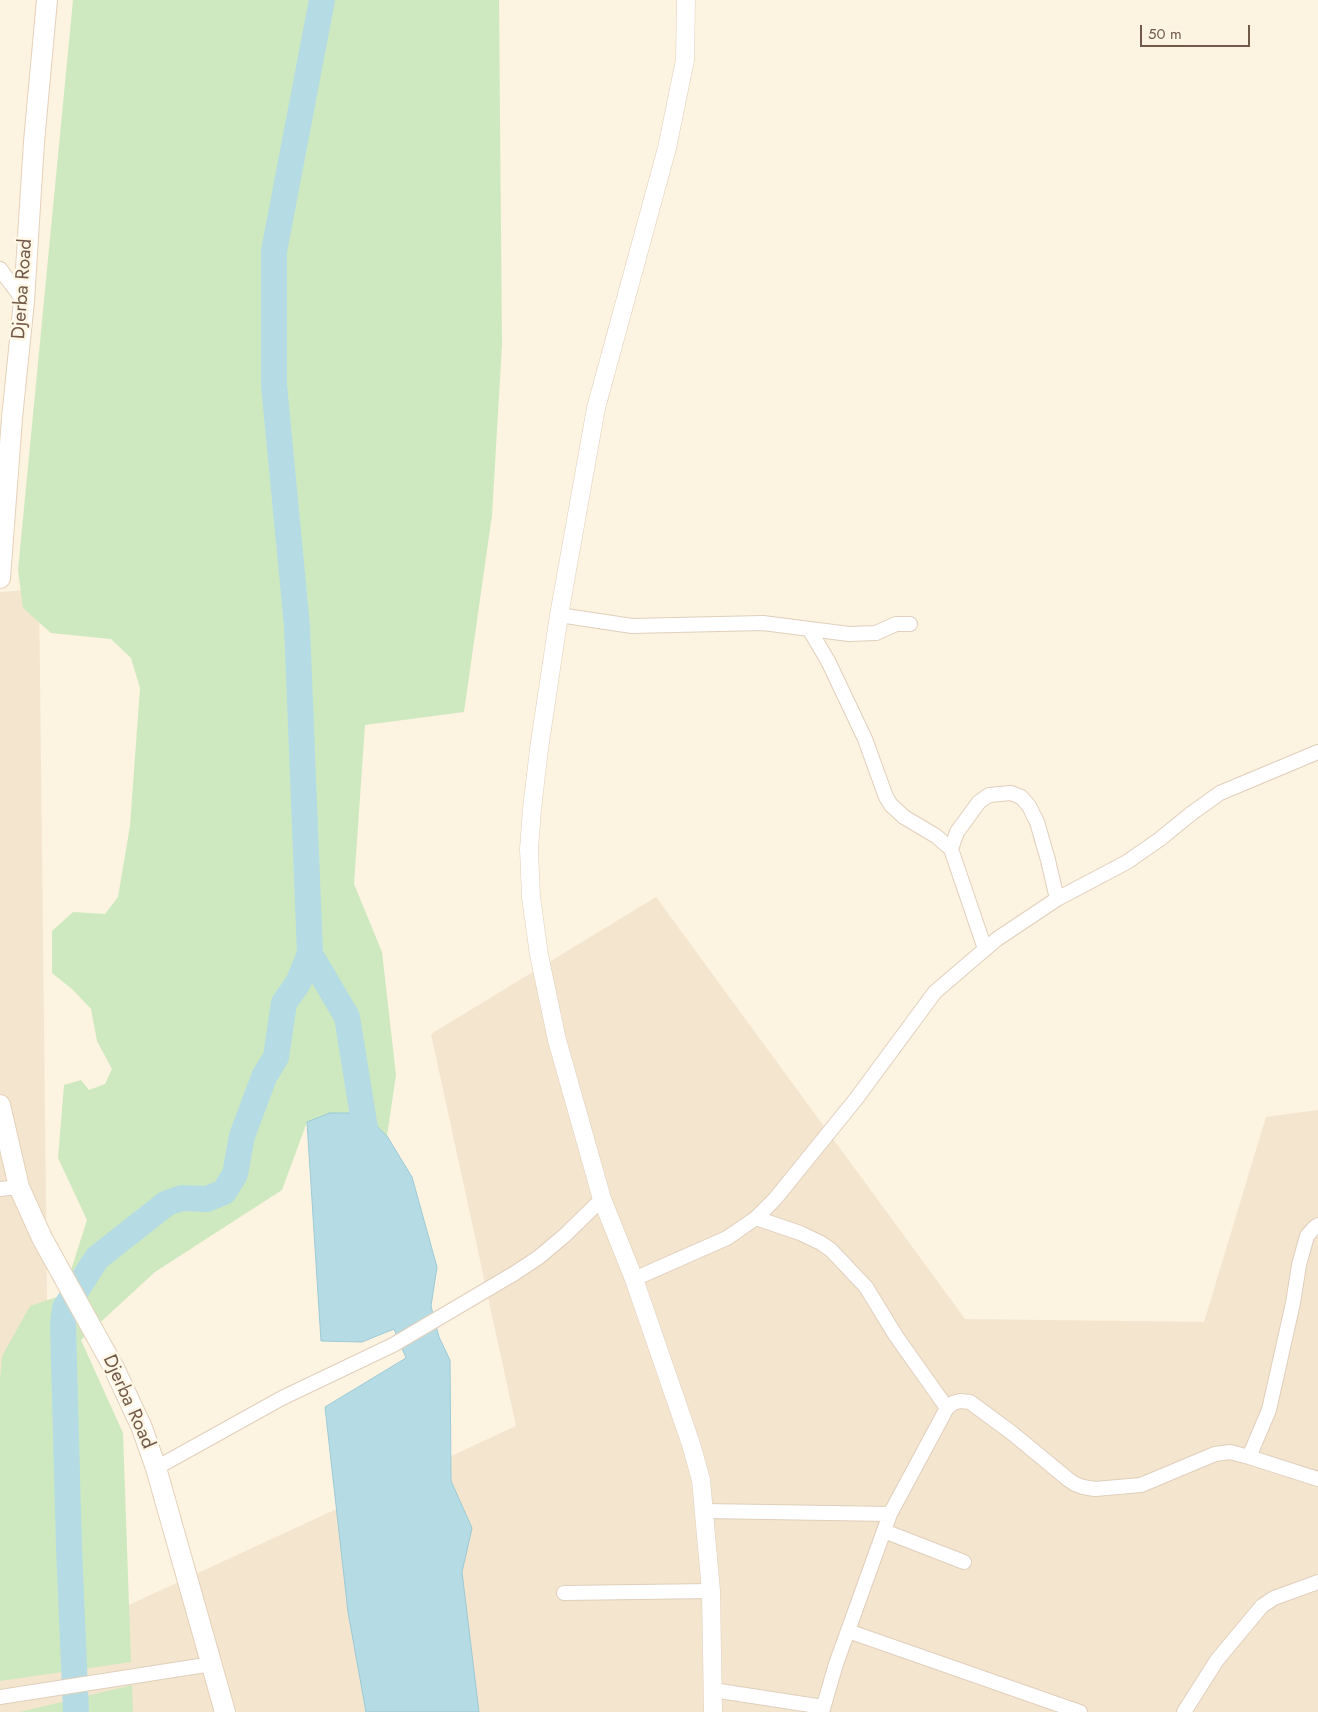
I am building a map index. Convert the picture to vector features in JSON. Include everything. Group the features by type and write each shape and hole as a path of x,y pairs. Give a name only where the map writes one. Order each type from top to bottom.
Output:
{"main road":[{"name":"Djerba Road","path":"0,578 2,528 24,301 34,142 46,0"},
{"name":"Djerba Road","path":"0,1105 9,1188 42,1238 96,1334 130,1400 156,1468 225,1712"}],"street":[{"path":"686,0 685,60 667,148 596,408 559,614 539,749 532,809 530,848 531,897 538,956 557,1040 602,1199 634,1280 691,1444 701,1480 711,1591 713,1712"},
{"path":"0,269 24,301"},
{"path":"559,614 632,626 748,622 849,634 876,633 896,624 910,624"},
{"path":"809,629 828,662 865,739 886,797 891,805 904,817 936,836 952,849 985,949"},
{"path":"634,1280 727,1238 756,1218 775,1199 856,1099 935,992 985,949 1057,899 1127,862 1220,793 1318,752"},
{"path":"952,849 957,832 984,798 989,795 1002,793 1011,793 1022,797 1037,822 1057,899"},
{"path":"156,1468 282,1398 392,1345 441,1317 539,1257 602,1199"},
{"path":"756,1218 800,1233 821,1242 831,1250 866,1287 896,1336 947,1408"},
{"path":"1249,1457 1269,1410 1294,1303 1299,1265 1307,1236 1318,1225"},
{"path":"713,1690 823,1710 848,1631 890,1514 947,1408 960,1400 970,1402 1075,1484 1095,1489 1124,1488 1141,1485 1214,1454 1230,1452 1318,1479"},
{"path":"705,1511 890,1514"},
{"path":"884,1531 964,1562"},
{"path":"1184,1712 1217,1660 1262,1606 1274,1598 1318,1582"},
{"path":"564,1593 711,1591"},
{"path":"848,1631 1080,1712"},
{"path":"0,1697 212,1664"}],"shaded area":[{"path":"39,589 51,1641 516,1426 431,1034 656,897 965,1319 1204,1322 1266,1117 1318,1110 1318,1712 0,1712 0,592"}],"green space":[{"path":"73,0 499,0 502,345 492,515 464,712 365,725 354,884 382,952 396,1075 387,1136 363,1113 307,1122 282,1190 155,1272 81,1340 123,1433 131,1662 0,1681 0,1381 2,1356 30,1306 63,1295 87,1220 58,1158 64,1085 81,1080 89,1090 105,1084 112,1069 97,1041 91,1009 72,989 52,973 52,931 73,912 105,914 118,897 130,826 140,688 131,658 111,639 51,633 23,608 18,570"},
{"path":"132,1685 133,1712 20,1712"}],"water":[{"path":"330,1113 363,1113 387,1136 412,1177 437,1267 431,1306 439,1337 450,1360 451,1481 472,1528 462,1572 479,1712 366,1712 348,1612 325,1407 406,1358 394,1329 362,1342 321,1341 307,1122"}],"waterway":[{"path":"322,0 274,251 274,385 297,626 310,954 347,1017 368,1147"},
{"path":"76,1712 69,1548 63,1324 65,1308 97,1258 167,1203 182,1198 207,1199 224,1192 235,1174 242,1136 264,1077 276,1057 284,1003 298,983 310,954"}]}
